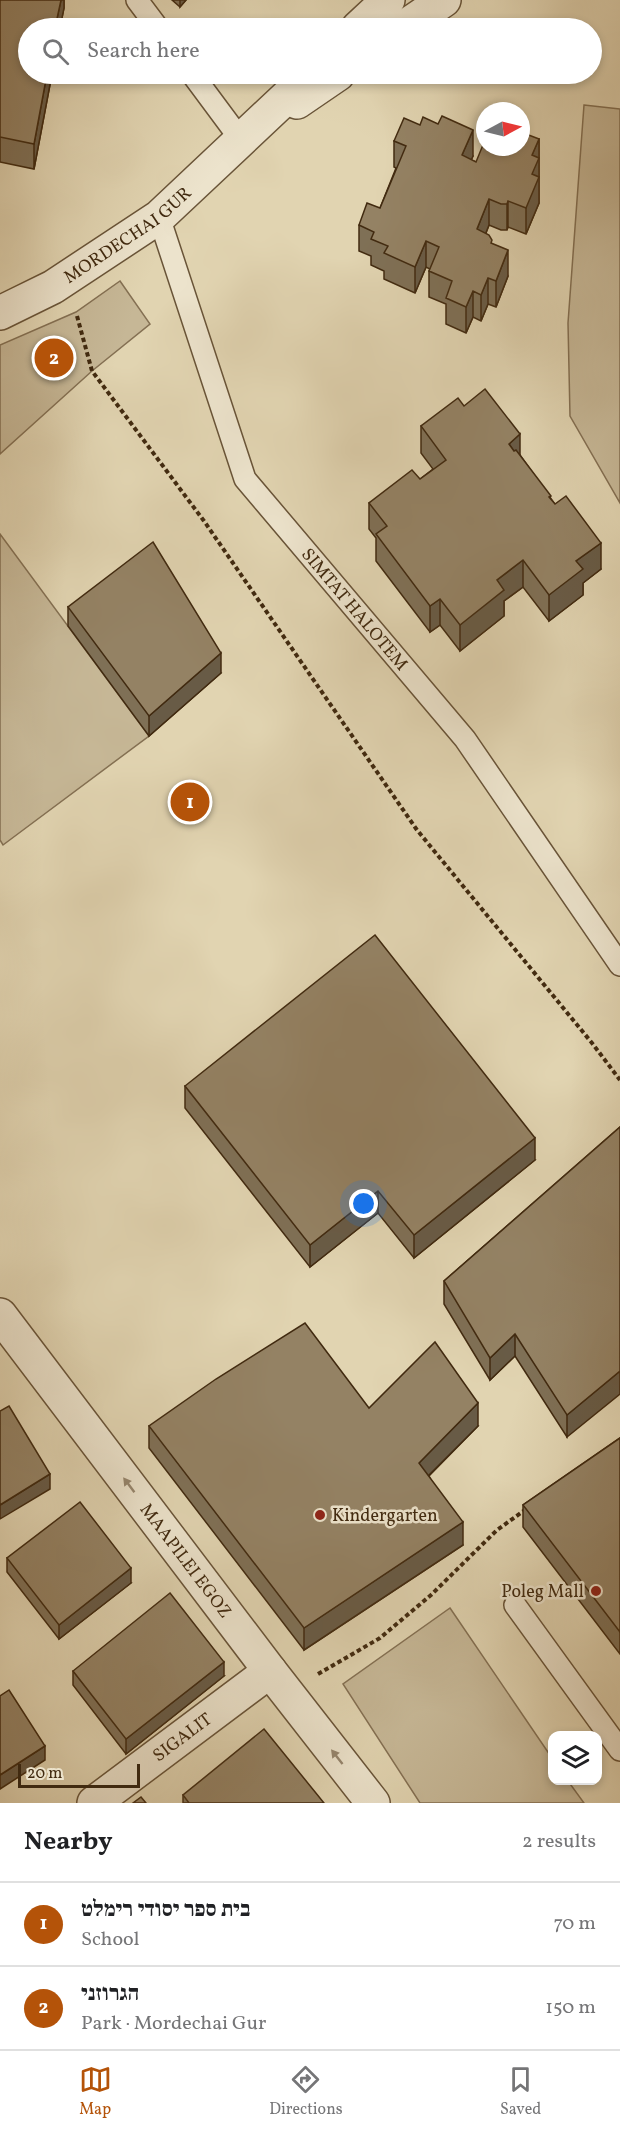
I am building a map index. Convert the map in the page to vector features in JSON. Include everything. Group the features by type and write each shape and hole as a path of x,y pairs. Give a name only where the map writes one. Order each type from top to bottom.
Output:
{"street":[{"path":"369,18 388,0"},
{"path":"418,18 444,0"},
{"name":"MORDECHAI GUR","path":"0,313 53,287 159,217 300,84"},
{"name":"MORDECHAI GUR","path":"241,140 323,84"},
{"name":"MAAPILEI EGOZ","path":"0,1316 278,1682 373,1803"},
{"name":"SIGALIT","path":"94,1803 278,1682"}],"lane":[{"path":"137,0 150,18"},
{"path":"199,84 241,140"},
{"name":"SIMTAT HALOTEM","path":"159,217 245,479 465,739 620,965"},
{"path":"515,1605 620,1749"}],"path":[{"path":"76,312 92,371 204,521 417,830 620,1080"},
{"path":"278,1682 380,1638 431,1595 497,1530 526,1510"}],"shaded area":[{"path":"584,105 620,109 620,503 570,416 568,323"},
{"path":"120,281 150,324 92,371 0,454 0,345 76,312"},
{"path":"0,534 149,736 3,845 0,840"},
{"path":"450,1608 548,1752 548,1785 571,1785 584,1803 420,1803 343,1684"}],"building":[{"path":"0,0 61,0 57,18 18,18 18,84 45,84 34,144 0,137"},
{"path":"442,116 473,130 462,155 476,162 478,156 530,156 530,136 539,139 532,155 539,158 532,174 539,177 526,208 508,201 507,204 501,204 489,199 477,229 489,235 491,243 508,250 496,281 488,278 481,295 473,291 466,307 446,298 452,281 429,271 439,247 426,241 415,267 384,253 388,246 371,239 374,232 359,225 367,203 380,208 406,146 394,141 404,118 420,125 423,117 438,124"},
{"path":"485,389 520,434 509,444 514,451 516,450 555,504 566,496 601,543 576,561 583,569 549,595 523,560 497,580 504,590 460,625 440,599 430,606 376,534 387,526 369,503 412,470 420,479 446,460 421,426 458,398 464,406"},
{"path":"153,542 221,653 149,716 68,607"},
{"path":"375,935 535,1138 414,1235 378,1191 310,1245 185,1086"},
{"path":"620,1127 620,1371 567,1415 515,1334 490,1358 444,1281"},
{"name":"Kindergarten","path":"305,1323 369,1408 435,1342 478,1403 419,1463 463,1522 304,1628 149,1426 216,1379"},
{"path":"9,1406 50,1474 0,1505 0,1411"},
{"name":"Poleg Mall","path":"620,1438 620,1632 523,1505"},
{"path":"80,1502 131,1568 59,1625 7,1558"},
{"path":"170,1593 224,1662 126,1739 73,1671"},
{"path":"9,1690 45,1746 0,1775 0,1696"},
{"path":"264,1729 324,1803 189,1803 183,1795"},
{"path":"141,1797 146,1803 133,1803"}],"place":[{"name":"הגרוזני","path":"54,358"},
{"name":"בית ספר יסודי רימלט","path":"190,802"},
{"name":"Kindergarten","path":"320,1515"},
{"name":"Poleg Mall","path":"596,1591"}]}
